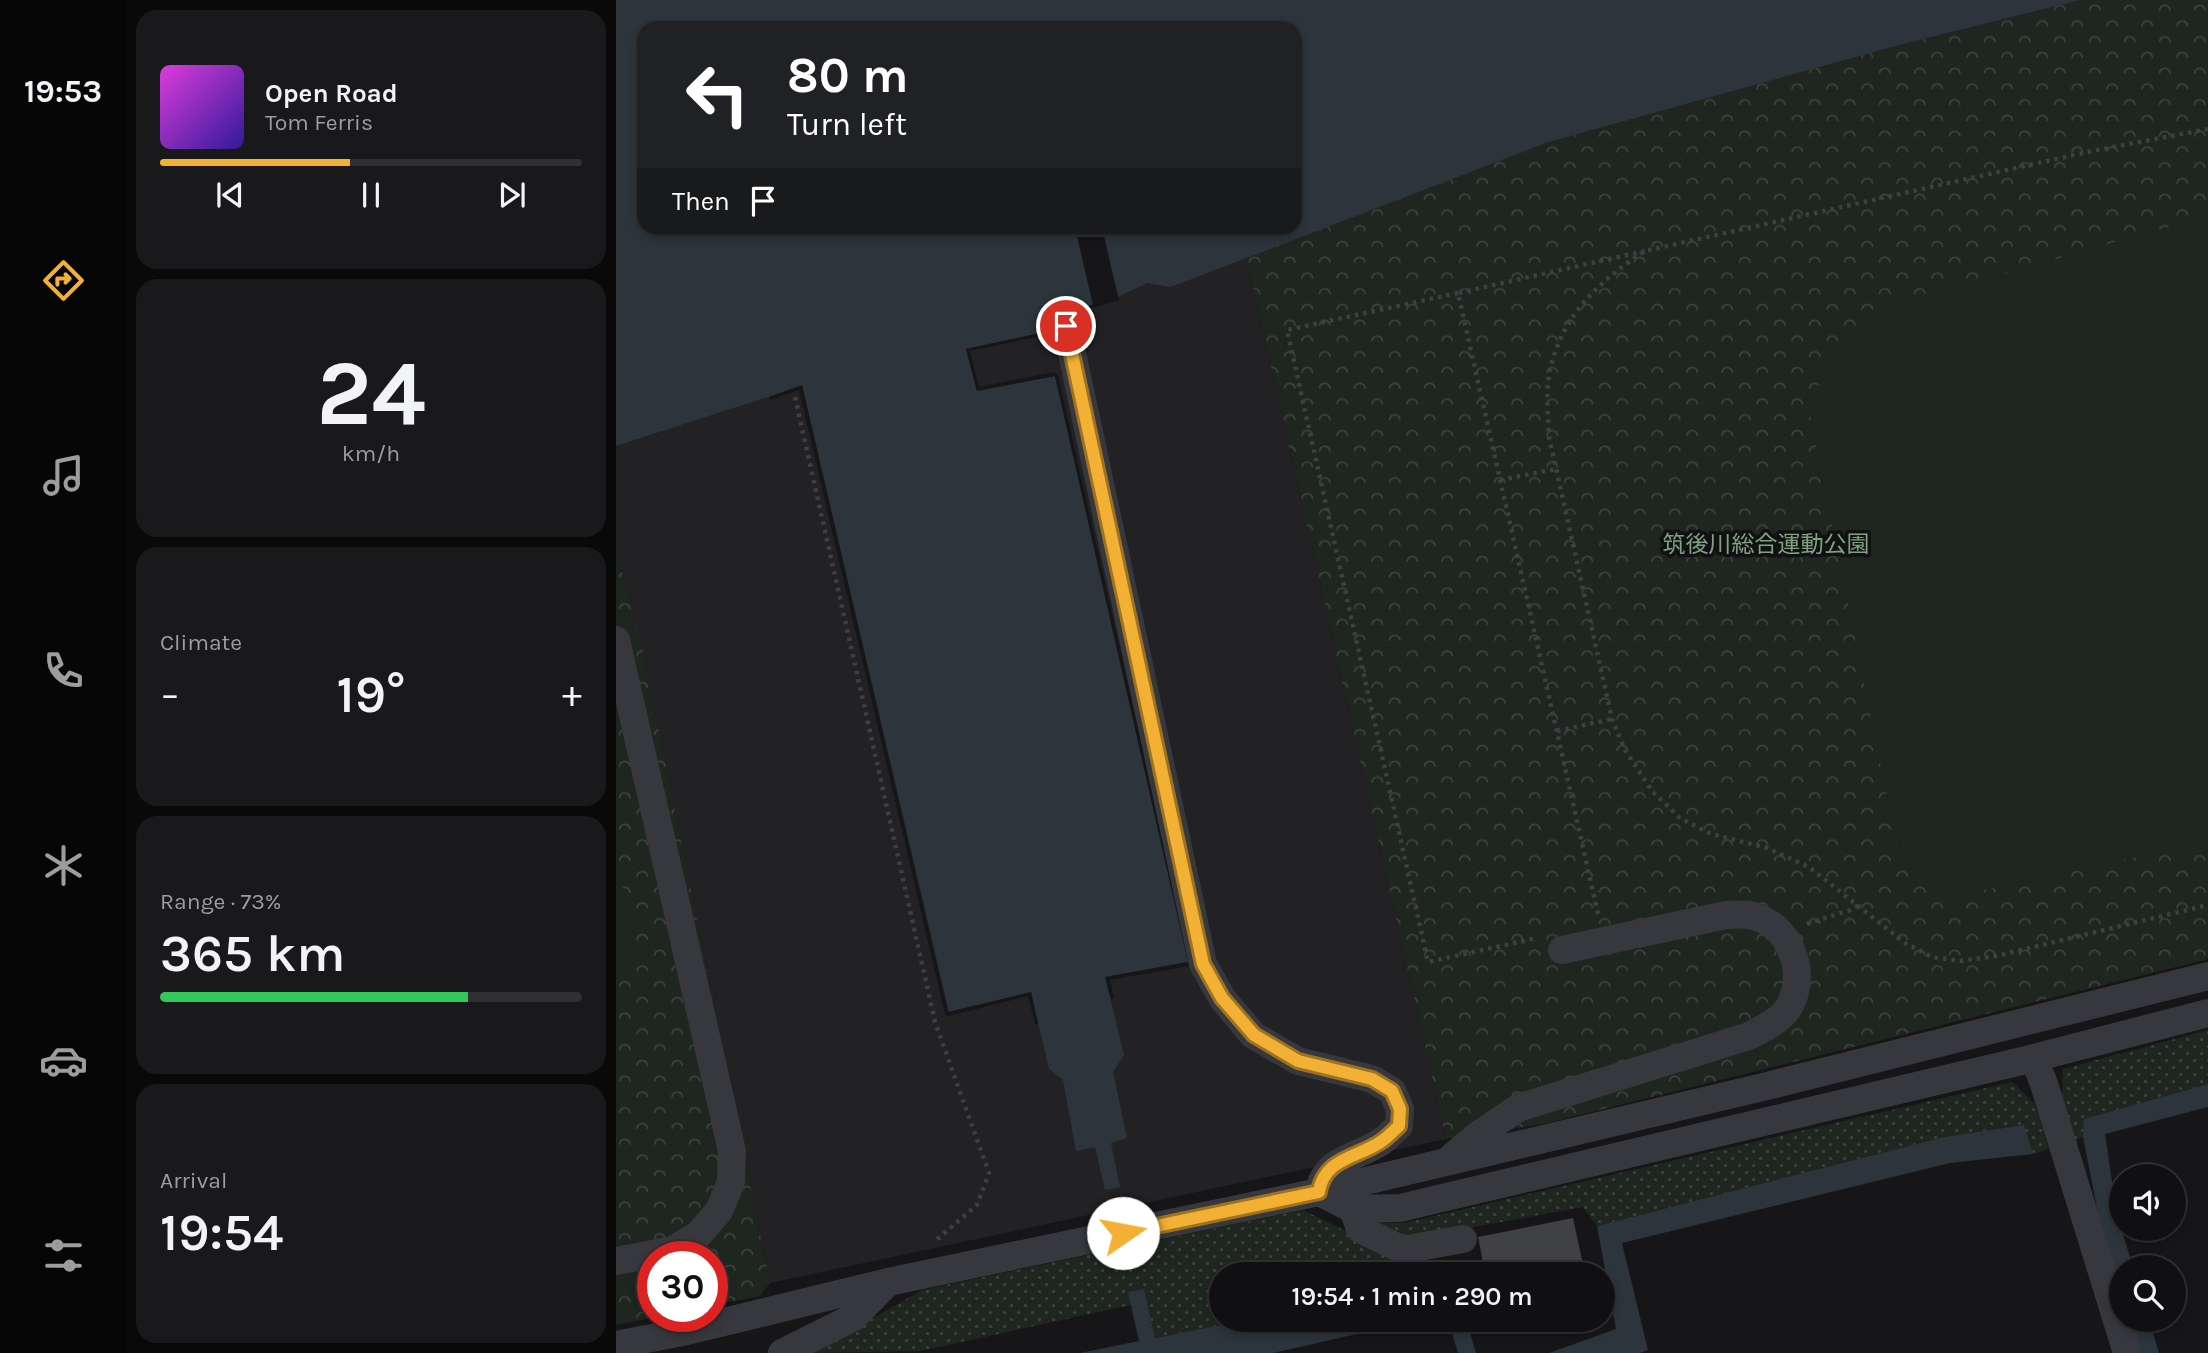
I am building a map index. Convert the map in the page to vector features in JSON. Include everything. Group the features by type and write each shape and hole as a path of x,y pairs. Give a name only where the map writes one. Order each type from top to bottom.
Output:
{"street":[{"path":"1066,326 1203,964 1222,998 1254,1035 1298,1061 1372,1079 1392,1091 1400,1109 1399,1126 1381,1142 1336,1163 1321,1179 1319,1192"},
{"path":"616,640 732,1151 730,1182 723,1201 719,1211 699,1234 673,1250 616,1261"},
{"path":"1448,1161 1478,1135 1518,1108 1749,1036 1773,1023 1791,1005 1797,984 1796,959 1785,937 1771,923 1752,915 1726,915 1555,943"},
{"path":"616,1345 687,1331 888,1282 1319,1192 1763,1087 2208,976"},
{"path":"1319,1192 1353,1209 1400,1208 2034,1058 2208,1013"},
{"path":"2034,1058 2127,1353"},
{"path":"1353,1209 1360,1229 1403,1250 1463,1239"},
{"path":"782,1353 854,1317 888,1282"}],"path":[{"path":"1555,943 1428,962 1287,331 2092,152 2208,129"},
{"path":"1645,251 1615,271 1586,298 1564,329 1551,367 1548,398 1549,437 1612,719 1625,750 1652,792 1680,818 1711,834 1766,848 1810,867 1905,943 1932,957 1960,961 1996,956 2208,905"},
{"path":"1458,293 1601,925"},
{"path":"795,397 935,1022 989,1173 976,1205 930,1244"},
{"path":"1500,480 1556,468"},
{"path":"1557,731 1612,719"},
{"path":"1799,928 1858,905"}],"shaded area":[{"path":"616,0 2080,0 1903,44 1549,142 1171,287 1147,283 1118,297 1043,319 1045,332 966,349 977,391 1055,376 1188,962 1105,977 1124,1055 1113,1072 1127,1138 1111,1143 1120,1187 1105,1190 1095,1147 1076,1151 1063,1080 1049,1069 1031,992 949,1012 802,386 616,446"},
{"path":"1019,235 1048,235 1171,287 1246,257 1446,1139 770,1283 640,636 616,551 616,446 727,410"},
{"path":"2208,1084 2208,1107 2105,1134 2109,1164 2109,1241 2125,1241 2129,1255 2110,1255 2099,1218 2083,1137 2084,1119"},
{"path":"2024,1125 2033,1154 1950,1163 1622,1243 1648,1350 1640,1353 1549,1353 1608,1332 1615,1332 1615,1262 1604,1262 1597,1226 1944,1137"},
{"path":"1144,1289 1155,1338 1209,1327 1209,1332 1366,1332 1273,1353 1080,1353 1139,1341 1128,1292"},
{"path":"1452,1332 1470,1332 1476,1353 1458,1353"},
{"path":"2134,1332 2153,1332 2159,1353 2140,1353"}],"green space":[{"name":"筑後川総合運動公園","path":"2080,0 2208,0 2208,959 1543,1124 1446,1139 1246,257 1549,142 1903,44"},
{"path":"2208,216 2208,842 1961,895 1930,890 1899,856 1809,410 1833,348 1896,304"},
{"path":"616,551 640,636 770,1283 760,1296 728,1302 728,1241 637,1241 637,1321 616,1325"},
{"path":"616,858 638,955 616,980"},
{"path":"2208,1030 2208,1084 2085,1119 2083,1137 2074,1140 2062,1108 2063,1069"},
{"path":"2012,1082 2035,1104 2049,1149 2033,1154 2023,1125 1944,1137 1597,1226 1583,1207 1398,1241 1368,1223 1404,1223"},
{"path":"1303,1210 1389,1252 1392,1262 1209,1262 1209,1327 1155,1338 1144,1289 1129,1292 1131,1305 920,1351 813,1353 922,1290"}],"pier":[{"path":"1077,235 1104,235 1119,300 1046,322 1049,332 1046,335 970,351 979,387 1054,372 1058,375 1191,962 1189,966 1110,980 1114,998 1111,999 1105,977 1188,962 1055,376 977,391 966,349 1045,332 1042,319 1093,305"},
{"path":"802,385 948,1012 1031,992 1038,1024 1035,1024 1028,996 949,1016 945,1014 799,390 770,400 769,397"}],"building":[{"path":"1573,1218 1582,1262 1483,1262 1478,1237"}],"route":[{"path":"1066,326 1203,964 1222,998 1254,1035 1298,1061 1372,1079 1392,1091 1400,1109 1399,1126 1381,1142 1336,1163 1321,1179 1319,1192 1123,1233"}]}
